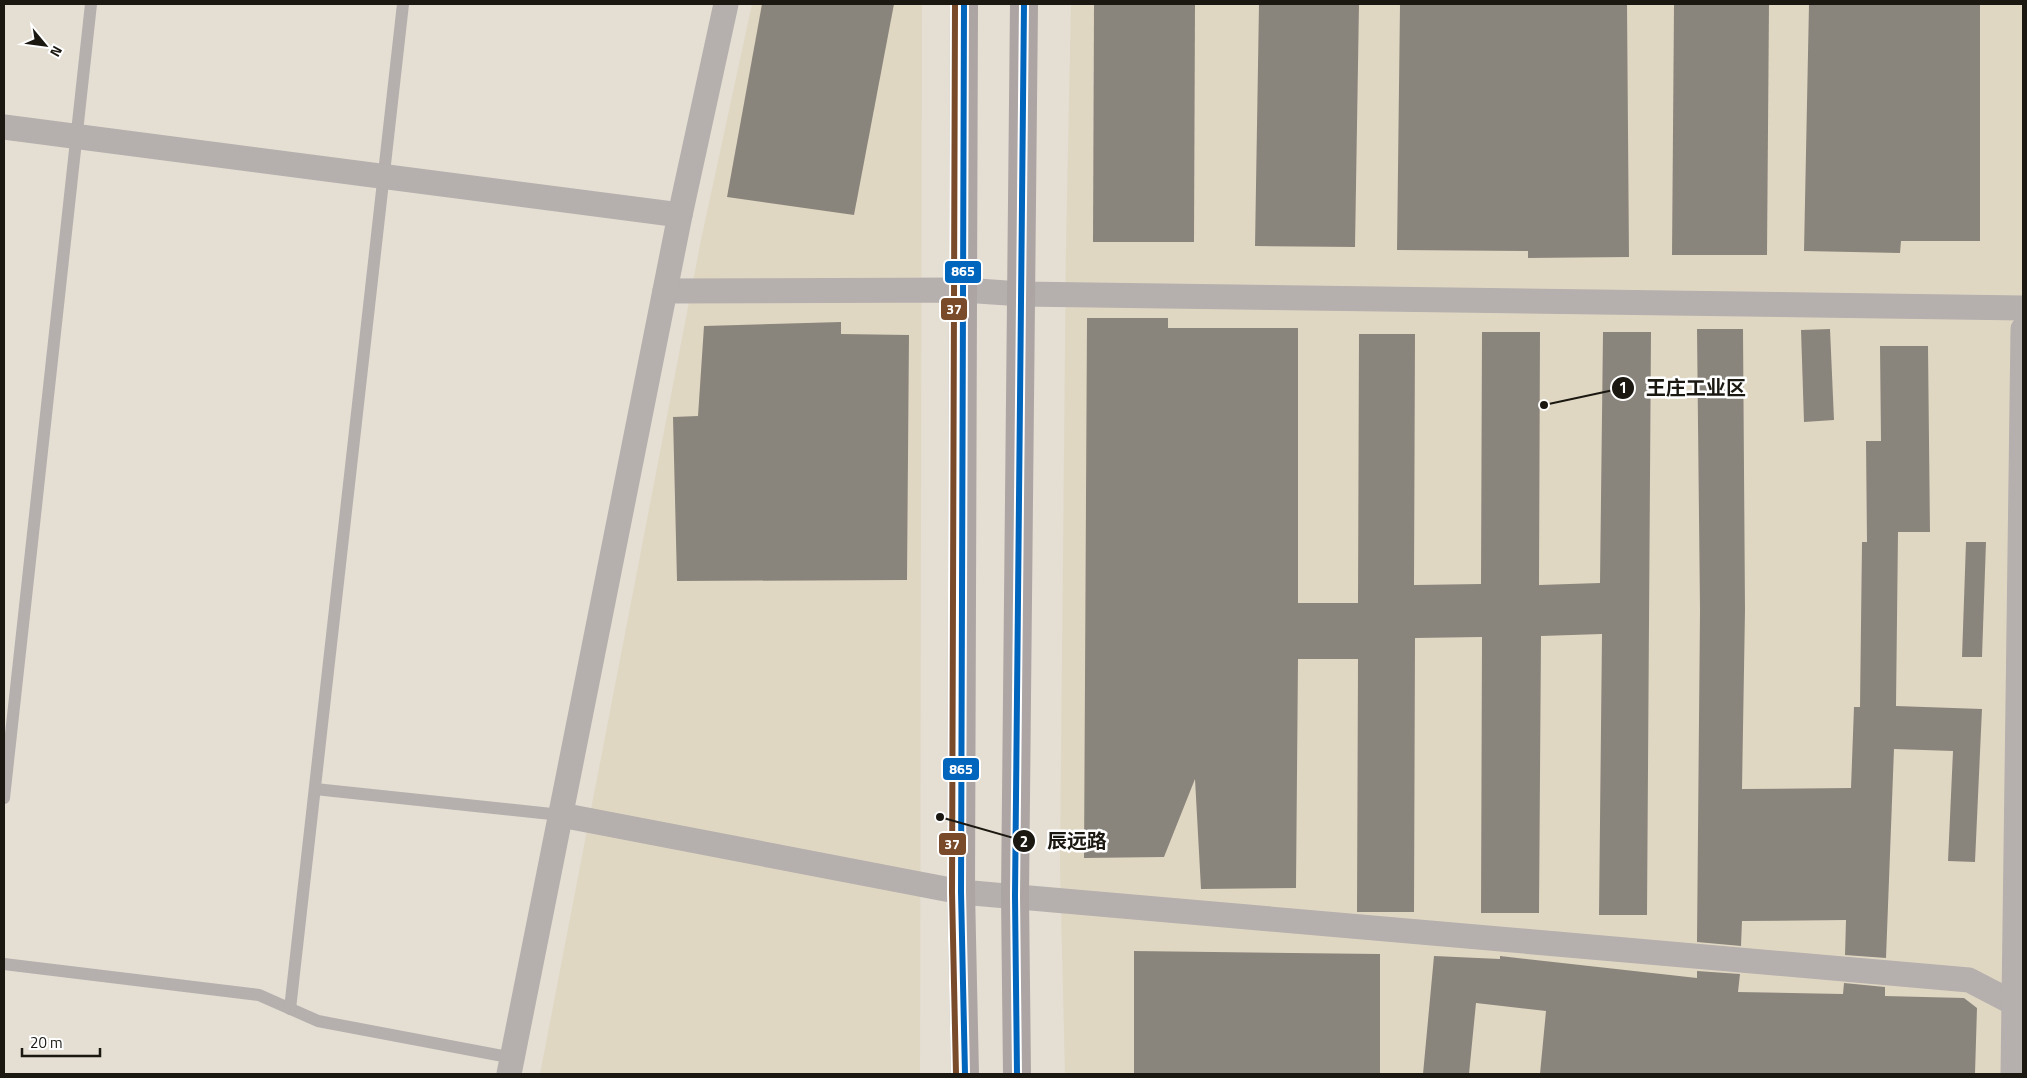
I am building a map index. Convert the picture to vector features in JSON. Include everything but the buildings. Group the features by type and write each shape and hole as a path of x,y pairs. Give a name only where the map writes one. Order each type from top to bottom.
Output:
{"main road":[{"path":"964,4 961,892 965,1074"},
{"path":"1017,1074 1015,896 1024,4"}],"street":[{"path":"511,1066 680,215 726,4"},
{"path":"4,127 680,215"},
{"path":"666,291 963,290 1021,294 2023,308"},
{"path":"2013,1074 2018,1005 2023,329"},
{"path":"561,815 961,892 1969,980 2018,1005"}],"lane":[{"path":"4,798 91,4"},
{"path":"290,1009 403,4"},
{"path":"315,789 561,815"},
{"path":"4,964 259,995 318,1021 511,1066"}],"shaded area":[{"path":"752,4 922,4 920,1074 540,1074 701,240"},
{"path":"1071,4 2023,4 2023,1074 1065,1074 1060,865 1066,248"}],"transit line":[{"name":"37","path":"955,4 952,892 956,1074"},
{"name":"865","path":"964,4 961,892 965,1074"},
{"name":"865","path":"1017,1074 1015,896 1024,4"}],"place":[{"name":"王庄工业区","path":"1544,405"},
{"name":"辰远路","path":"940,817"}]}
